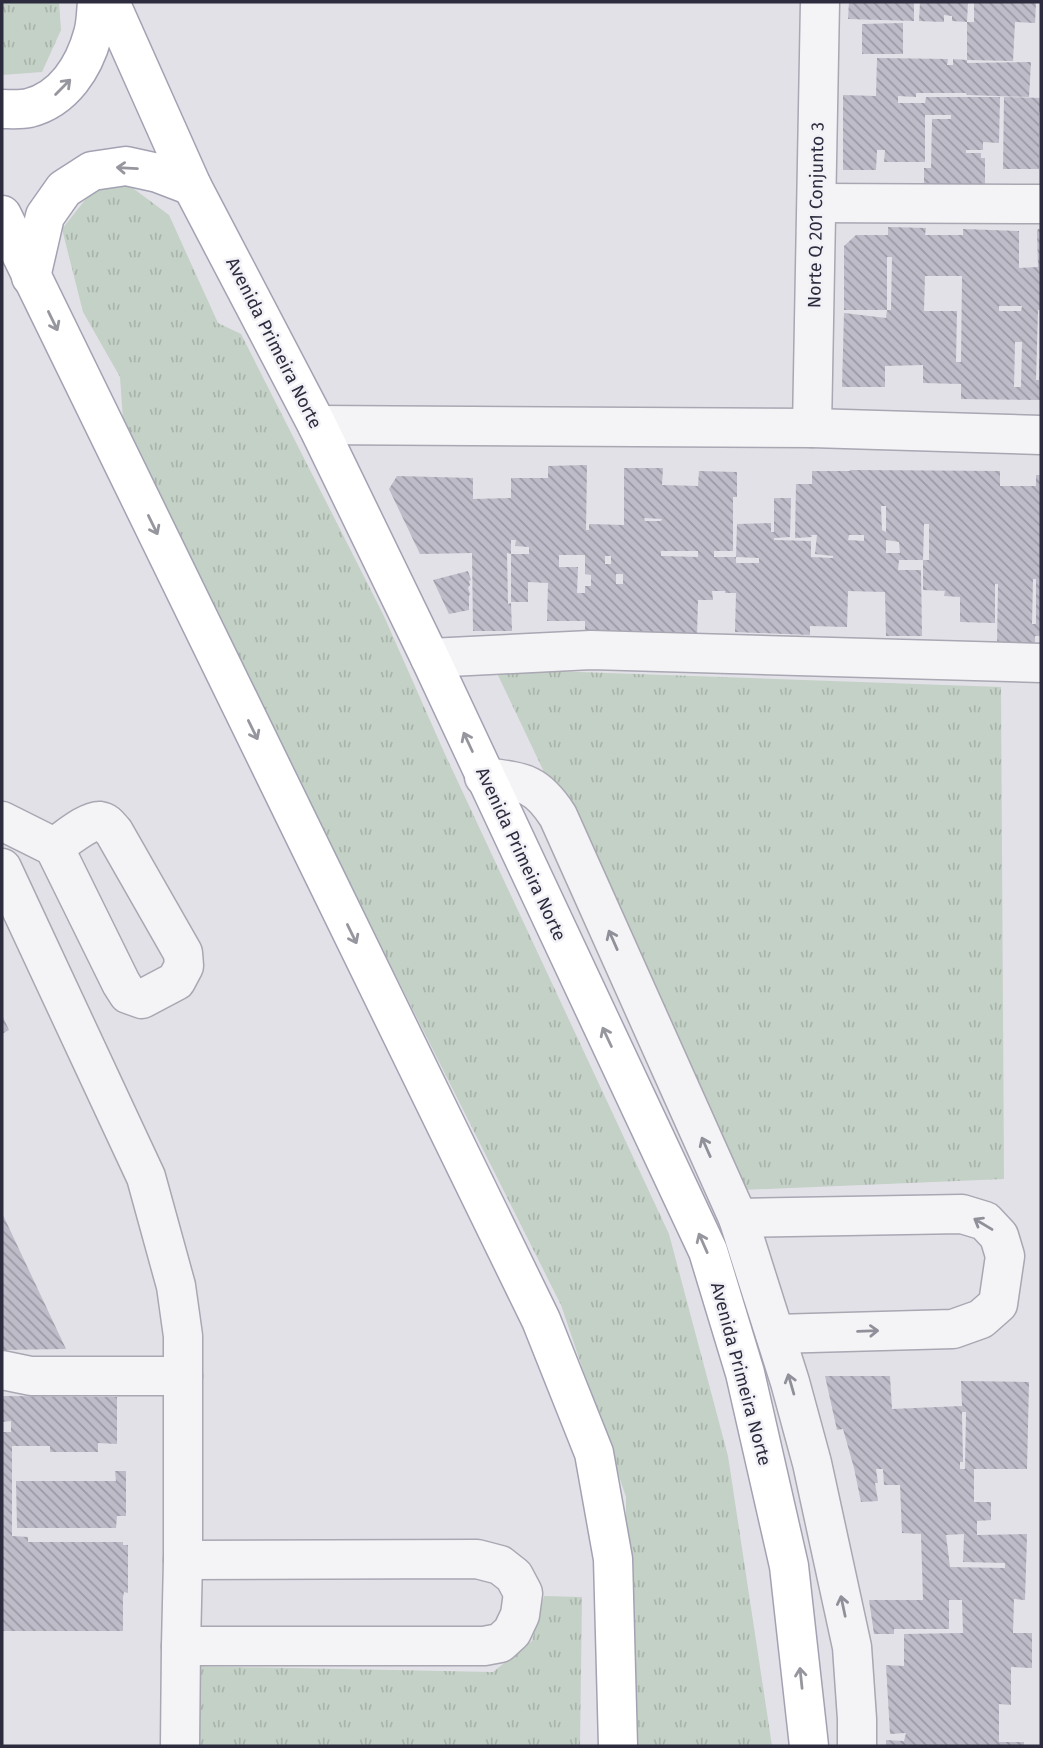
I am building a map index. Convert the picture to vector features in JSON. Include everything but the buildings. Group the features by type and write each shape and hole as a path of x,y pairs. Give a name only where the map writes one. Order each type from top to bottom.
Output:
{"main road":[{"path":"2,109 27,109 48,101 67,86 84,61 94,32 97,2"},
{"name":"Avenida Primeira Norte","path":"110,2 192,186 317,425 430,658 708,1251 745,1373 789,1566 809,1746"},
{"path":"31,277 45,216 64,189 92,171 126,166 158,173 192,186"},
{"path":"2,215 546,1332 594,1453 613,1559 618,1746"}],"street":[{"name":"Norte Q 201 Conjunto 3","path":"812,428 820,2"},
{"path":"817,203 1041,204"},
{"path":"317,425 812,428 1041,435"},
{"path":"430,658 591,650 1041,663"},
{"path":"484,777 531,786 546,799 558,817 738,1218 812,1463 852,1647 857,1746"},
{"path":"2,821 54,847"},
{"path":"2,868 146,1177 176,1286 183,1336 180,1746"},
{"path":"738,1218 962,1214 985,1221 999,1236 1005,1256 998,1304 981,1319 953,1328 775,1334"},
{"path":"2,1370 31,1376 183,1376"},
{"path":"181,1646 484,1646 500,1643 512,1632 520,1615 523,1592 514,1576 500,1565 477,1559 183,1560"}],"green space":[{"path":"2,2 59,2 61,30 42,72 2,75"},
{"path":"130,186 169,215 218,323 241,334 383,614 444,752 669,1234 728,1456 772,1746 626,1746 626,1497 561,1305 124,434 120,377 83,312 62,229 93,190"},
{"path":"495,669 1001,687 1004,1179 743,1190"},
{"path":"544,1596 582,1597 580,1746 188,1746 185,1666 493,1672 532,1641"}]}
